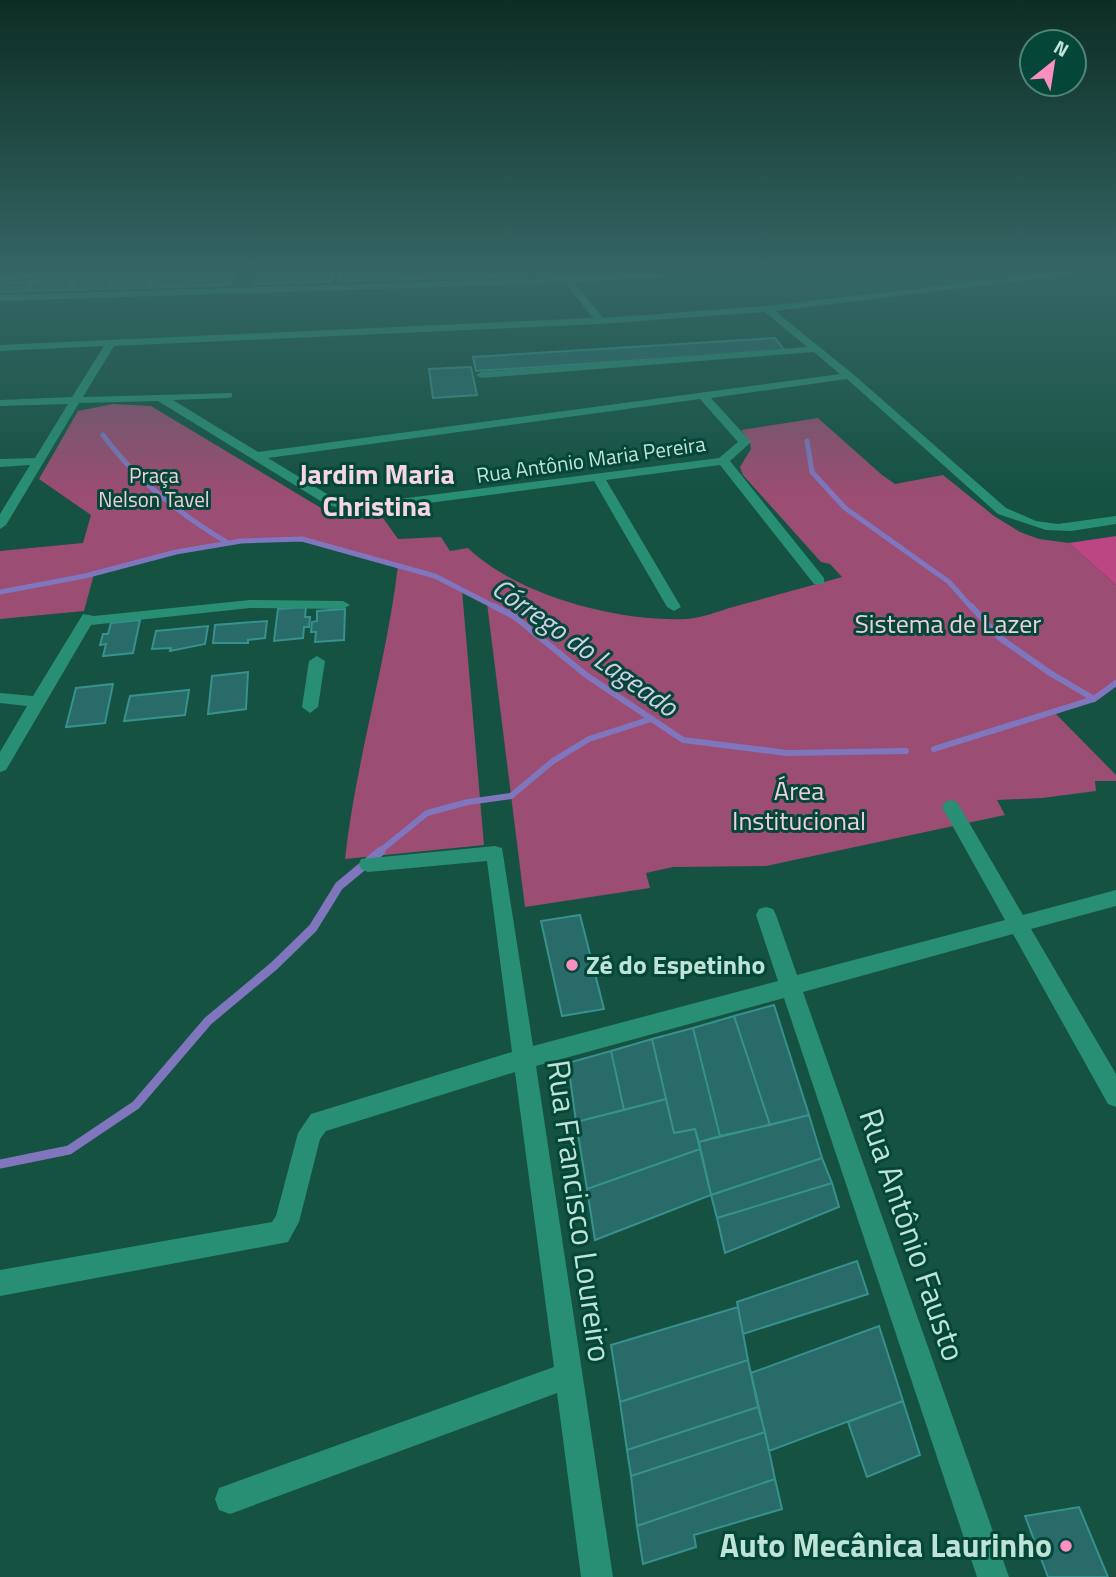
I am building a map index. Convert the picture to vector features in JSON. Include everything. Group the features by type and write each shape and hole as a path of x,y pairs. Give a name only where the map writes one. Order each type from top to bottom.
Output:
{"street":[{"path":"0,348 94,345"},
{"path":"0,525 110,345"},
{"path":"811,345 1002,510 1027,524 1057,530 1116,520"},
{"path":"481,375 817,349"},
{"path":"258,456 849,376"},
{"path":"0,403 229,395"},
{"path":"703,396 746,442 723,461 819,581"},
{"name":"Rua Antônio Maria Pereira","path":"160,397 331,502 361,508 723,461"},
{"path":"0,463 39,461"},
{"path":"599,479 674,607"},
{"path":"0,766 87,619 250,604 343,605"},
{"path":"310,707 317,661"},
{"path":"0,698 38,702"},
{"path":"951,807 1116,1096"},
{"name":"Rua Francisco Loureiro","path":"368,864 495,853 597,1577"},
{"path":"0,1283 279,1233 287,1222 310,1133 319,1122 524,1059 1116,898"},
{"name":"Rua Antônio Fausto","path":"766,915 993,1577"},
{"path":"230,1499 569,1375"}],"green space":[{"path":"113,404 151,406 336,517 383,518 398,539 441,537 450,551 468,548 514,580 570,603 601,611 660,619 699,617 842,577 830,564 821,562 743,475 740,467 751,449 750,442 741,430 818,418 895,484 943,475 994,516 1020,532 1039,539 1069,543 1116,585 1116,683 1094,699 1055,713 1116,775 1116,781 1095,781 1096,791 997,800 1005,815 766,866 673,867 646,873 650,888 525,907 487,603 462,590 484,845 345,859 356,785 386,640 398,566 310,540 248,540 170,554 94,574 84,611 0,619 0,551 83,543 91,515 39,479 78,411"}],"shaded area":[{"name":"Sistema de Lazer","path":"1116,536 1116,585 1069,543"}],"building":[{"path":"670,345 780,345 785,351 476,371 473,357"},
{"path":"471,367 477,395 433,398 429,369"},
{"path":"306,607 305,617 310,617 309,627 304,627 303,638 274,641 278,609"},
{"path":"345,609 344,640 315,642 316,632 311,632 312,622 317,621 317,611"},
{"path":"140,620 133,653 103,656 106,644 100,645 103,634 108,634 111,623"},
{"path":"267,621 265,638 248,640 248,643 213,643 215,625"},
{"path":"208,626 205,644 170,651 171,648 152,649 156,631"},
{"path":"248,672 246,709 208,714 212,676"},
{"path":"113,684 105,723 66,727 76,688"},
{"path":"189,690 185,715 124,721 130,696"},
{"name":"Zé do Espetinho","path":"580,915 604,1009 562,1016 541,921"},
{"path":"774,1005 809,1115 770,1125 734,1016"},
{"path":"734,1016 770,1125 720,1136 693,1028"},
{"path":"693,1028 720,1136 699,1142 695,1129 674,1133 652,1039"},
{"path":"652,1039 666,1099 624,1110 611,1051"},
{"path":"611,1051 624,1110 576,1122 568,1063"},
{"path":"666,1099 674,1133 695,1129 700,1149 587,1189 576,1122"},
{"path":"809,1115 822,1158 711,1195 699,1142"},
{"path":"700,1149 711,1195 595,1240 587,1189"},
{"path":"822,1158 832,1183 717,1218 711,1195"},
{"path":"832,1183 839,1207 725,1253 717,1218"},
{"path":"857,1261 868,1294 743,1334 737,1302"},
{"path":"738,1307 748,1360 620,1402 611,1345"},
{"path":"879,1326 903,1401 769,1451 751,1373"},
{"path":"748,1360 758,1407 627,1450 620,1402"},
{"path":"903,1401 920,1455 867,1477 848,1422"},
{"path":"758,1407 765,1432 631,1476 627,1450"},
{"path":"765,1432 775,1479 637,1526 631,1476"},
{"path":"775,1479 782,1509 694,1535 696,1547 643,1564 637,1526"},
{"name":"Auto Mecânica Laurinho","path":"1079,1507 1108,1577 1048,1577 1025,1516"}],"waterway":[{"path":"103,435 130,467 160,495 193,521 228,543"},
{"path":"807,441 812,472 845,508 949,582 972,608"},
{"name":"Córrego do Lageado","path":"0,592 85,576 176,552 241,541 302,539 435,576 497,608"},
{"name":"Córrego do Lageado","path":"494,606 515,617 586,675 683,740 787,753 906,751"},
{"path":"971,606 1000,638 1050,673 1094,699"},
{"name":"Córrego do Lageado","path":"1094,699 1116,683"},
{"name":"Córrego do Lageado","path":"934,749 1094,699"},
{"path":"379,852 427,813 468,802 511,796 553,761 589,739 651,719"},
{"path":"0,1164 69,1150 136,1105 208,1021 274,966 313,928 339,886 381,851"}],"place":[{"name":"Zé do Espetinho","path":"572,965"},
{"name":"Auto Mecânica Laurinho","path":"1066,1546"}],"district":[{"name":"Jardim Maria Christina","path":"377,490"}],"park label":[{"name":"Praça Nelson Tavel","path":"154,488"},
{"name":"Área Institucional","path":"799,806"}]}
